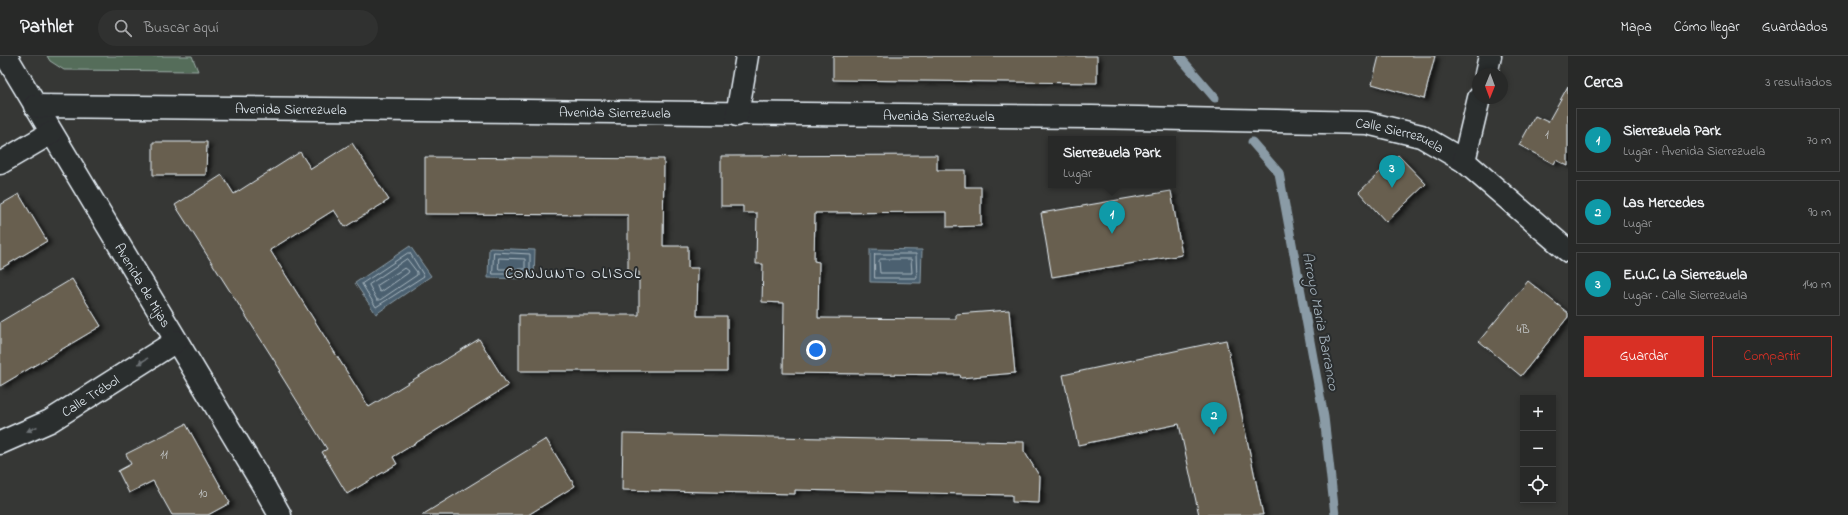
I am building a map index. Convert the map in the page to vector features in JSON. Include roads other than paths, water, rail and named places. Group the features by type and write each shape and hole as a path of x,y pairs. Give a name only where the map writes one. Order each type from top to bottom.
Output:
{"street":[{"name":"Avenida de Mijas","path":"6,56 280,515"},
{"path":"737,115 747,56"},
{"path":"1487,68 1490,56"},
{"path":"1464,161 1478,104"},
{"name":"Avenida Sierrezuela","path":"35,106 1194,119"},
{"name":"Calle Sierrezuela","path":"1194,119 1367,123 1421,136 1464,161 1568,251"},
{"path":"0,163 52,133"},
{"name":"Calle Trébol","path":"0,443 50,421 176,341"}],"water":[{"path":"410,246 431,276 376,314 355,283"},
{"path":"489,248 535,250 534,279 488,278"},
{"path":"870,249 922,250 921,283 870,282"}],"waterway":[{"name":"Arroyo Maria Barranco","path":"1179,56 1215,98"},
{"name":"Arroyo Maria Barranco","path":"1252,142 1279,173 1324,417 1335,515"}],"place":[{"name":"E.U.C. La Sierrezuela","path":"1392,188"},
{"name":"Sierrezuela Park","path":"1112,234"},
{"name":"Las Mercedes","path":"1214,435"}],"district":[{"name":"CONJUNTO OLISOL","path":"573,273"}]}
